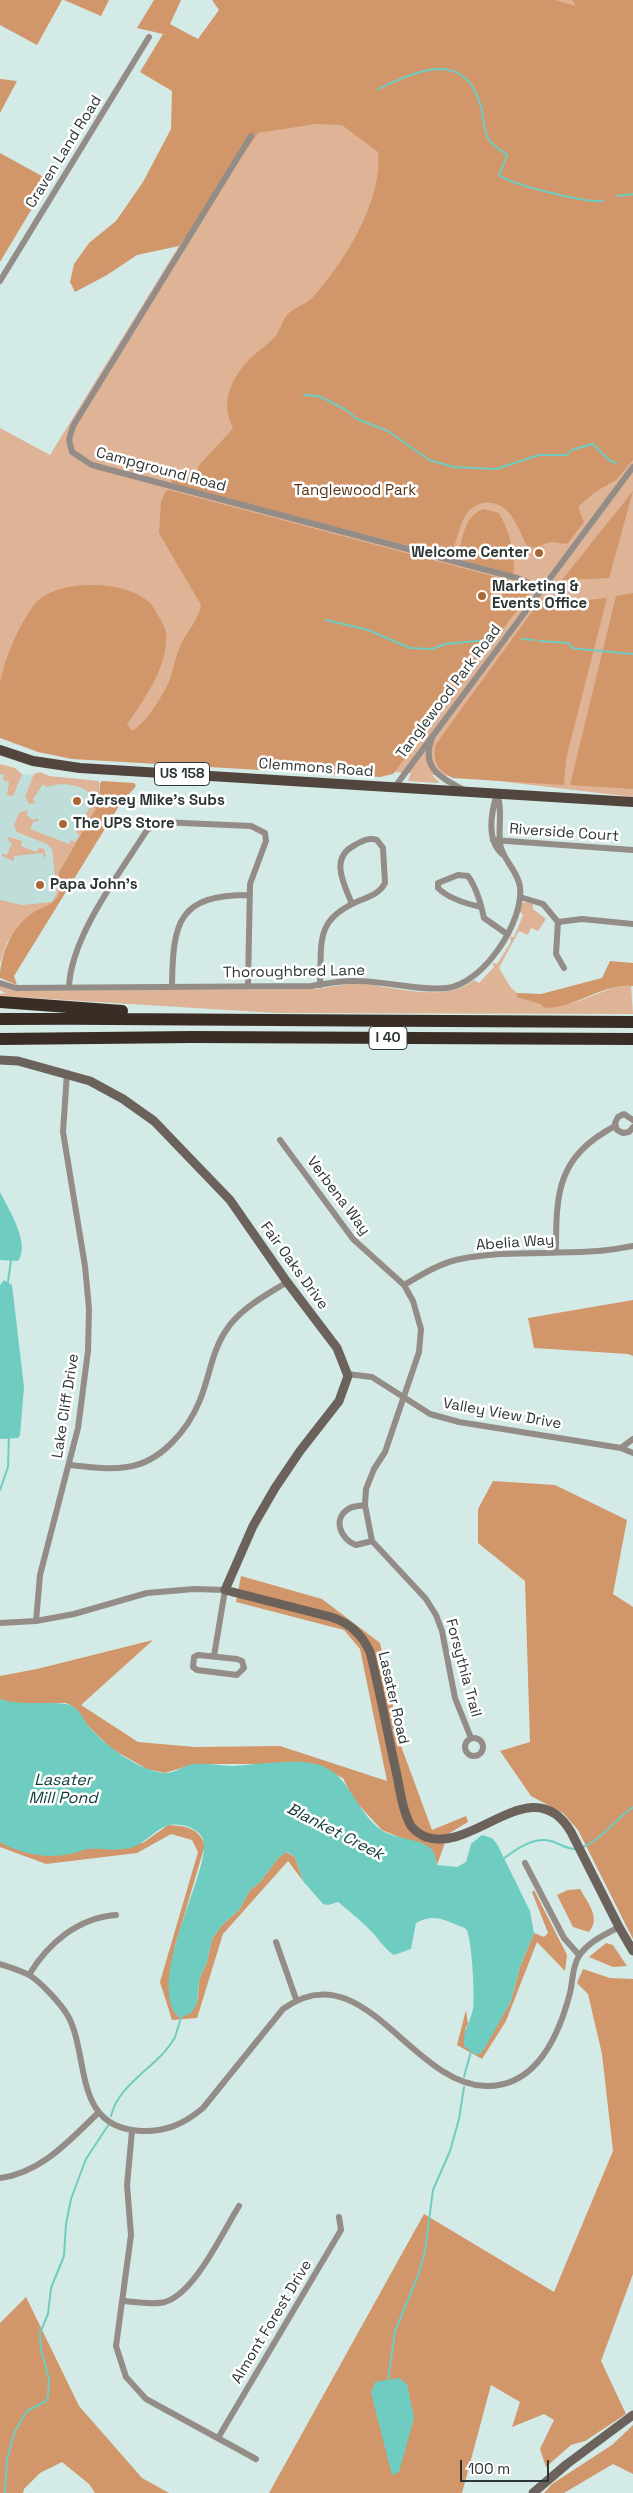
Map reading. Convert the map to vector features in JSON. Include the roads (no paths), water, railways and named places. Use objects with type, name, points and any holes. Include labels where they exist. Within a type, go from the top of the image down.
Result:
[{"type":"highway","points":[[0,1002],[144,1013],[161,1018]]},
{"type":"highway","name":"I 40","points":[[0,1019],[161,1018],[268,1021],[633,1022]]},
{"type":"highway","name":"I 40","points":[[0,1039],[192,1037],[633,1040]]},
{"type":"main road","name":"Clemmons Road","points":[[0,750],[33,761],[62,767],[633,802]]},
{"type":"street","name":"Craven Land Road","points":[[0,281],[149,37]]},
{"type":"street","name":"Campground Road","points":[[250,136],[73,426],[69,440],[72,452],[92,465],[517,578],[542,588]]},
{"type":"street","name":"Tanglewood Park Road","points":[[394,788],[633,467]]},
{"type":"street","points":[[434,732],[429,753],[432,768],[442,779],[468,792]]},
{"type":"street","points":[[496,840],[502,808],[497,794]]},
{"type":"street","points":[[69,987],[73,960],[82,937],[147,830],[155,823],[251,826],[262,830],[266,841],[252,873],[249,895],[248,986]]},
{"type":"street","points":[[320,985],[324,929],[333,914],[376,894],[385,883],[383,848],[377,840],[370,838],[352,846],[341,858],[341,873],[352,904]]},
{"type":"street","name":"Riverside Court","points":[[496,840],[633,850]]},
{"type":"street","name":"Thoroughbred Lane","points":[[0,983],[16,988],[320,985],[355,980],[407,988],[445,988],[456,986],[472,977],[489,961],[508,934],[520,897],[516,874],[502,854],[496,840]]},
{"type":"street","points":[[481,907],[462,902],[443,892],[438,888],[438,883],[458,875],[468,876],[481,907],[486,921],[508,934]]},
{"type":"street","points":[[172,986],[175,934],[189,911],[200,902],[213,897],[249,895]]},
{"type":"street","points":[[520,897],[543,904],[558,922],[556,947],[558,960],[564,968]]},
{"type":"street","points":[[558,922],[582,919],[633,924]]},
{"type":"street","name":"Fair Oaks Drive","points":[[0,1060],[18,1061],[67,1073],[90,1081],[124,1098],[154,1121],[230,1200],[287,1282],[338,1348],[347,1374]]},
{"type":"street","name":"Lake Cliff Drive","points":[[36,1621],[40,1575],[69,1465],[84,1391],[88,1351],[89,1309],[85,1266],[63,1132],[67,1073]]},
{"type":"street","points":[[615,1126],[616,1120],[621,1115],[628,1115],[633,1120]]},
{"type":"street","points":[[615,1126],[622,1133],[629,1132],[633,1128]]},
{"type":"street","points":[[556,1252],[557,1198],[562,1181],[572,1162],[584,1147],[599,1135],[615,1126]]},
{"type":"street","name":"Verbena Way","points":[[280,1140],[353,1239],[404,1285],[413,1301],[421,1329],[419,1352],[403,1396]]},
{"type":"street","name":"Abelia Way","points":[[404,1285],[432,1269],[459,1259],[556,1252],[598,1252],[633,1246]]},
{"type":"street","points":[[69,1465],[128,1467],[145,1462],[164,1450],[190,1420],[200,1400],[221,1339],[228,1327],[241,1313],[287,1282]]},
{"type":"street","points":[[214,1656],[225,1590],[253,1526],[300,1451],[339,1401],[347,1374]]},
{"type":"street","name":"Valley View Drive","points":[[347,1374],[372,1377],[430,1414],[459,1422],[621,1448],[633,1453]]},
{"type":"street","points":[[365,1505],[350,1508],[345,1512],[340,1522],[340,1531],[344,1539],[356,1545],[372,1541],[365,1505],[366,1489],[374,1469],[385,1452],[403,1396]]},
{"type":"street","points":[[621,1448],[633,1439]]},
{"type":"street","name":"Forsythia Trail","points":[[372,1541],[426,1598],[436,1615],[442,1631],[457,1705],[471,1738]]},
{"type":"street","name":"Lasater Road","points":[[0,1622],[36,1621],[74,1614],[147,1594],[194,1589],[225,1590],[342,1621],[362,1638],[371,1658],[402,1798],[411,1826],[418,1833],[432,1839],[448,1838],[522,1809],[548,1810],[558,1816],[573,1836],[618,1928],[633,1951]]},
{"type":"street","points":[[214,1656],[242,1661],[243,1671],[238,1675],[197,1670],[193,1667],[194,1657],[214,1656]]},
{"type":"street","points":[[526,1862],[564,1938],[580,1955]]},
{"type":"street","points":[[29,1975],[50,1947],[69,1931],[94,1919],[116,1915]]},
{"type":"street","points":[[0,1964],[29,1975],[61,2006],[72,2025],[84,2083],[98,2113],[114,2124],[132,2131],[158,2132],[187,2122],[203,2108],[282,2009],[296,1999],[318,1994],[347,1999],[368,2011],[453,2078],[471,2084],[495,2086],[512,2082],[527,2073],[548,2050],[566,2007],[574,1969],[580,1955],[590,1944],[618,1928]]},
{"type":"street","points":[[276,1942],[296,1999]]},
{"type":"street","points":[[0,2178],[14,2175],[39,2164],[63,2146],[98,2113]]},
{"type":"street","points":[[132,2131],[127,2185],[131,2235],[116,2346],[126,2377],[146,2398],[256,2459]]},
{"type":"street","points":[[123,2301],[163,2302],[179,2296],[191,2284],[239,2206]]},
{"type":"street","name":"Almont Forest Drive","points":[[218,2438],[341,2230],[339,2217]]},
{"type":"street","points":[[533,2493],[567,2464],[633,2415]]},
{"type":"water","points":[[0,1192],[13,1216],[20,1236],[22,1245],[18,1261],[0,1260]]},
{"type":"water","points":[[4,1280],[12,1285],[24,1387],[20,1435],[18,1438],[0,1439],[0,1285]]},
{"type":"water","name":"Lasater Mill Pond","points":[[0,1699],[18,1703],[51,1703],[74,1707],[90,1728],[114,1750],[142,1767],[163,1773],[191,1764],[233,1766],[306,1762],[317,1764],[327,1768],[342,1781],[366,1815],[381,1830],[417,1841],[429,1847],[434,1853],[437,1865],[457,1867],[466,1862],[471,1844],[482,1835],[492,1838],[497,1844],[530,1911],[534,1933],[520,1967],[511,2001],[485,2048],[480,2054],[476,2055],[464,2046],[464,2036],[474,2003],[471,1955],[466,1929],[447,1921],[429,1918],[416,1923],[411,1949],[394,1955],[372,1932],[338,1902],[328,1905],[323,1904],[303,1881],[295,1857],[287,1852],[279,1857],[260,1882],[250,1890],[239,1910],[222,1925],[212,1939],[207,1962],[199,1980],[197,2004],[191,2013],[180,2018],[173,2010],[169,1990],[171,1966],[200,1867],[204,1849],[202,1837],[187,1826],[169,1825],[160,1829],[138,1845],[128,1848],[117,1850],[88,1849],[52,1856],[16,1850],[0,1842]]},
{"type":"water","points":[[399,2378],[407,2384],[414,2418],[399,2472],[392,2475],[371,2393],[375,2382]]},
{"type":"waterway","points":[[378,89],[424,71],[438,69],[452,71],[464,77],[474,89],[481,107],[487,136],[493,144],[507,155],[499,175],[518,184],[581,199],[603,201]]},
{"type":"waterway","points":[[617,196],[633,194]]},
{"type":"waterway","points":[[304,395],[318,396],[329,401],[346,410],[357,419],[388,431],[429,460],[454,467],[496,469],[539,455],[567,455],[571,450],[593,444],[609,460],[616,463]]},
{"type":"waterway","points":[[326,620],[368,630],[410,648],[432,649],[445,644],[488,640]]},
{"type":"waterway","points":[[522,639],[534,640]]},
{"type":"waterway","points":[[539,641],[568,643],[573,648],[580,649],[633,654]]},
{"type":"waterway","points":[[8,1282],[11,1260]]},
{"type":"waterway","points":[[0,1490],[8,1467],[9,1436]]},
{"type":"waterway","name":"Blanket Creek","points":[[583,1847],[603,1834],[633,1807]]},
{"type":"waterway","name":"Blanket Creek","points":[[503,1859],[520,1847],[540,1840],[547,1840],[567,1848],[576,1849]]},
{"type":"waterway","points":[[111,2116],[115,2104],[122,2094],[168,2048],[175,2037],[181,2018]]},
{"type":"waterway","points":[[464,2077],[471,2051]]},
{"type":"waterway","points":[[388,2381],[395,2331],[419,2273],[425,2251],[433,2190],[450,2151],[459,2119],[464,2087]]},
{"type":"waterway","points":[[5,2493],[7,2459],[15,2431],[27,2411],[46,2401],[48,2397],[49,2379],[41,2349],[40,2333],[48,2314],[51,2288],[64,2256],[66,2224],[71,2199],[86,2159],[109,2124]]},
{"type":"place","name":"Welcome Center","points":[[539,553]]},
{"type":"place","name":"Marketing & Events Office","points":[[482,596]]},
{"type":"place","name":"Jersey Mike's Subs","points":[[77,801]]},
{"type":"place","name":"The UPS Store","points":[[63,824]]},
{"type":"place","name":"Papa John's","points":[[40,885]]},
{"type":"park label","name":"Tanglewood Park","points":[[355,491]]}]
